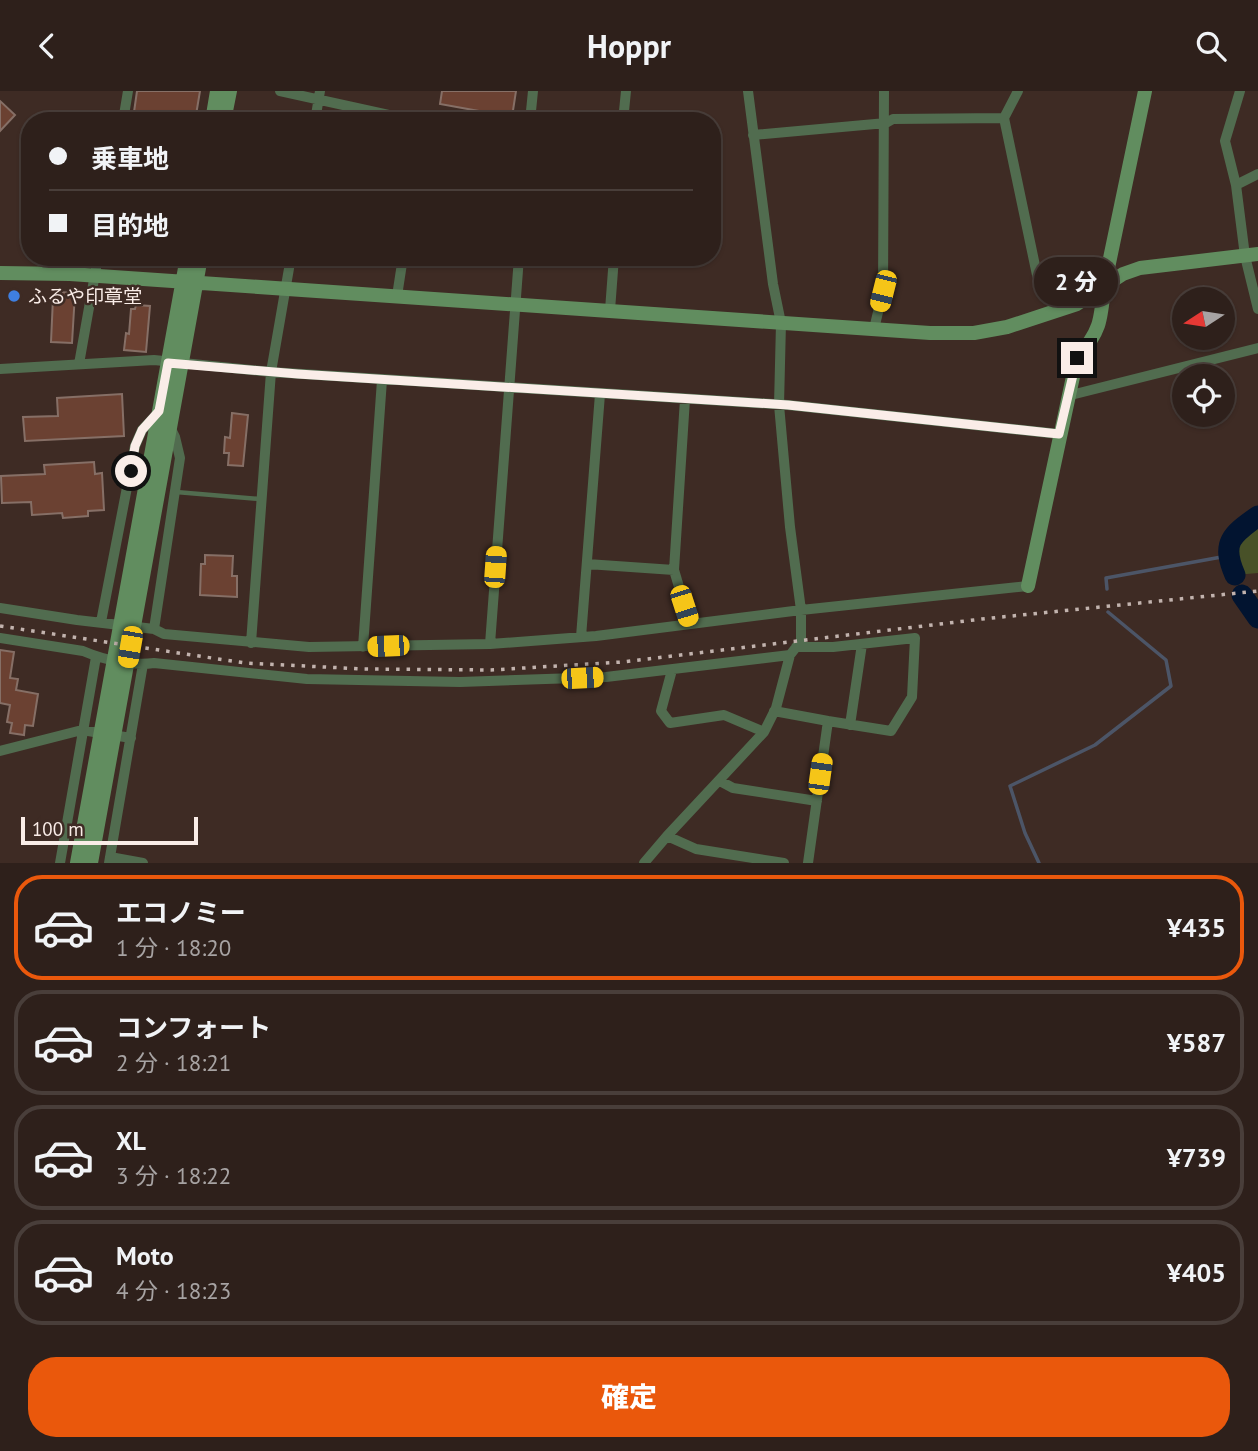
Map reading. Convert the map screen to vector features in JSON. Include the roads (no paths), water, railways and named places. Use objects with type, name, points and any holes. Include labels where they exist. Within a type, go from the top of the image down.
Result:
[{"type":"street","points":[[124,112],[128,91]]},
{"type":"street","points":[[214,112],[217,91]]},
{"type":"street","points":[[226,112],[230,91]]},
{"type":"street","points":[[280,91],[320,95],[383,112]]},
{"type":"street","points":[[531,112],[533,91]]},
{"type":"street","points":[[625,112],[626,91]]},
{"type":"street","points":[[644,863],[764,732],[775,711],[793,651],[801,641],[801,610],[779,405],[781,323],[772,284],[747,91]]},
{"type":"street","points":[[874,329],[883,291],[886,123],[884,91]]},
{"type":"street","points":[[1018,91],[1004,118],[1037,275],[1057,312]]},
{"type":"street","points":[[0,608],[150,628],[164,634],[251,643],[363,647],[490,644],[581,637],[1028,586],[1077,358],[1094,339],[1102,317],[1104,287],[1145,91]]},
{"type":"street","points":[[1240,91],[1226,141],[1252,255],[1258,309]]},
{"type":"street","points":[[753,135],[886,123],[893,119],[1004,118]]},
{"type":"street","points":[[1236,184],[1258,174]]},
{"type":"street","points":[[0,273],[95,275],[781,323],[974,333],[1007,327],[1057,312],[1077,304],[1123,274],[1140,268],[1252,255]]},
{"type":"street","points":[[79,364],[96,266]]},
{"type":"street","points":[[90,863],[170,427],[175,363],[189,281],[188,266]]},
{"type":"street","points":[[189,281],[196,266]]},
{"type":"street","points":[[251,643],[271,372],[289,266]]},
{"type":"street","points":[[397,296],[402,266]]},
{"type":"street","points":[[490,644],[518,266]]},
{"type":"street","points":[[610,310],[613,266]]},
{"type":"street","points":[[1067,396],[1258,348]]},
{"type":"street","points":[[0,369],[154,360],[382,380],[779,405],[1059,434]]},
{"type":"street","points":[[77,863],[159,411],[175,363]]},
{"type":"street","points":[[363,647],[382,380]]},
{"type":"street","points":[[581,637],[600,394]]},
{"type":"street","points":[[685,399],[674,570],[690,624]]},
{"type":"street","points":[[104,622],[135,446],[142,430],[159,411]]},
{"type":"street","points":[[150,628],[180,458],[170,427]]},
{"type":"street","points":[[587,564],[674,570]]},
{"type":"street","points":[[0,638],[83,651],[98,657],[141,664],[154,663],[307,679],[391,682],[535,680],[672,670],[793,651],[915,638],[912,697],[891,731],[775,711]]},
{"type":"street","points":[[850,725],[862,644]]},
{"type":"street","points":[[60,863],[98,657]]},
{"type":"street","points":[[141,664],[110,860],[143,863]]},
{"type":"street","points":[[672,670],[661,711],[670,723],[724,715],[764,732]]},
{"type":"street","points":[[808,863],[828,721]]},
{"type":"street","points":[[0,751],[85,731],[129,737]]},
{"type":"street","points":[[720,781],[733,788],[817,801]]},
{"type":"street","points":[[667,836],[696,849],[784,863]]},
{"type":"lane","points":[[176,492],[261,499]]},
{"type":"waterway","points":[[1235,575],[1229,555],[1231,541],[1258,516]]},
{"type":"waterway","points":[[1107,589],[1106,578],[1227,556]]},
{"type":"waterway","points":[[1242,595],[1258,618]]},
{"type":"waterway","points":[[1039,863],[1025,833],[1010,786],[1095,745],[1171,686],[1166,660],[1108,612]]},
{"type":"railway","points":[[0,626],[245,663],[364,669],[491,670],[622,662],[982,619],[1258,591]]},
{"type":"place","name":"ふるや印章堂","points":[[14,296]]}]
